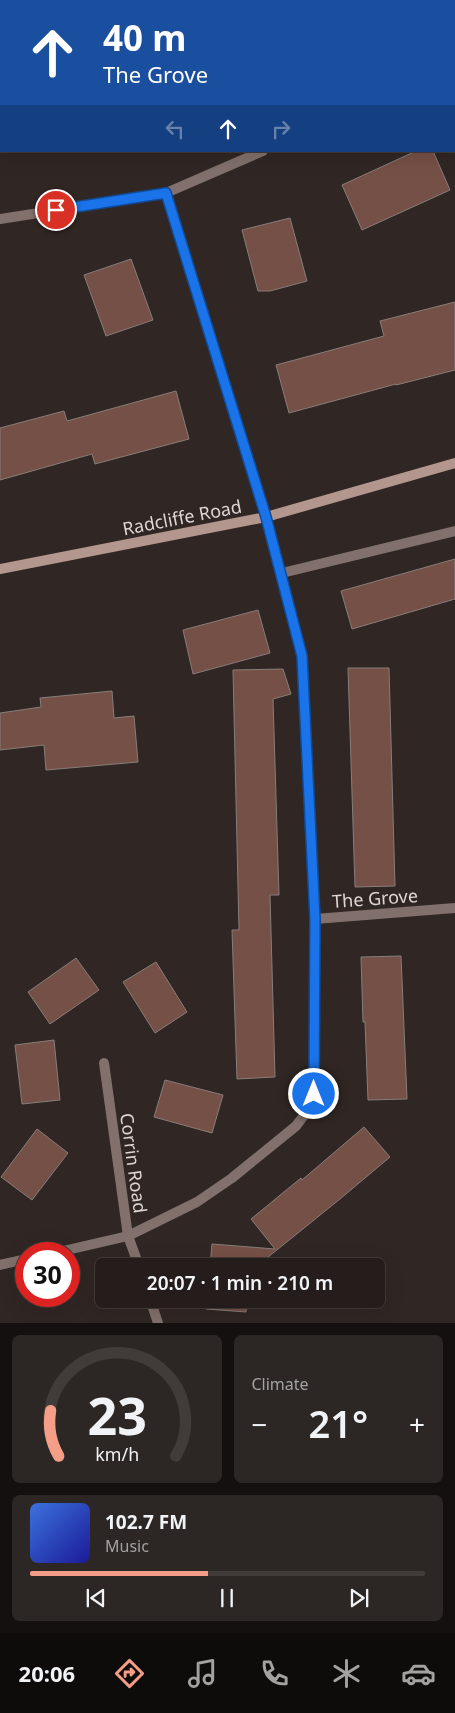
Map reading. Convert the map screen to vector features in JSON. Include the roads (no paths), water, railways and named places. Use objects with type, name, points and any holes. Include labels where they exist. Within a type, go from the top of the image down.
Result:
[{"type":"main road","name":"Radcliffe Road","points":[[0,569],[266,517],[455,463]]},
{"type":"street","points":[[0,219],[166,193],[261,152]]},
{"type":"street","name":"The Grove","points":[[166,193],[266,517],[302,656],[315,919],[455,908]]},
{"type":"street","points":[[282,573],[455,531]]},
{"type":"street","points":[[80,1247],[128,1236],[197,1202],[232,1178],[296,1126],[308,1110],[314,1094],[315,919]]},
{"type":"street","name":"Corrin Road","points":[[104,1063],[128,1236],[136,1258]]},
{"type":"street","points":[[0,1265],[15,1262]]},
{"type":"street","points":[[153,1308],[158,1323]]}]
